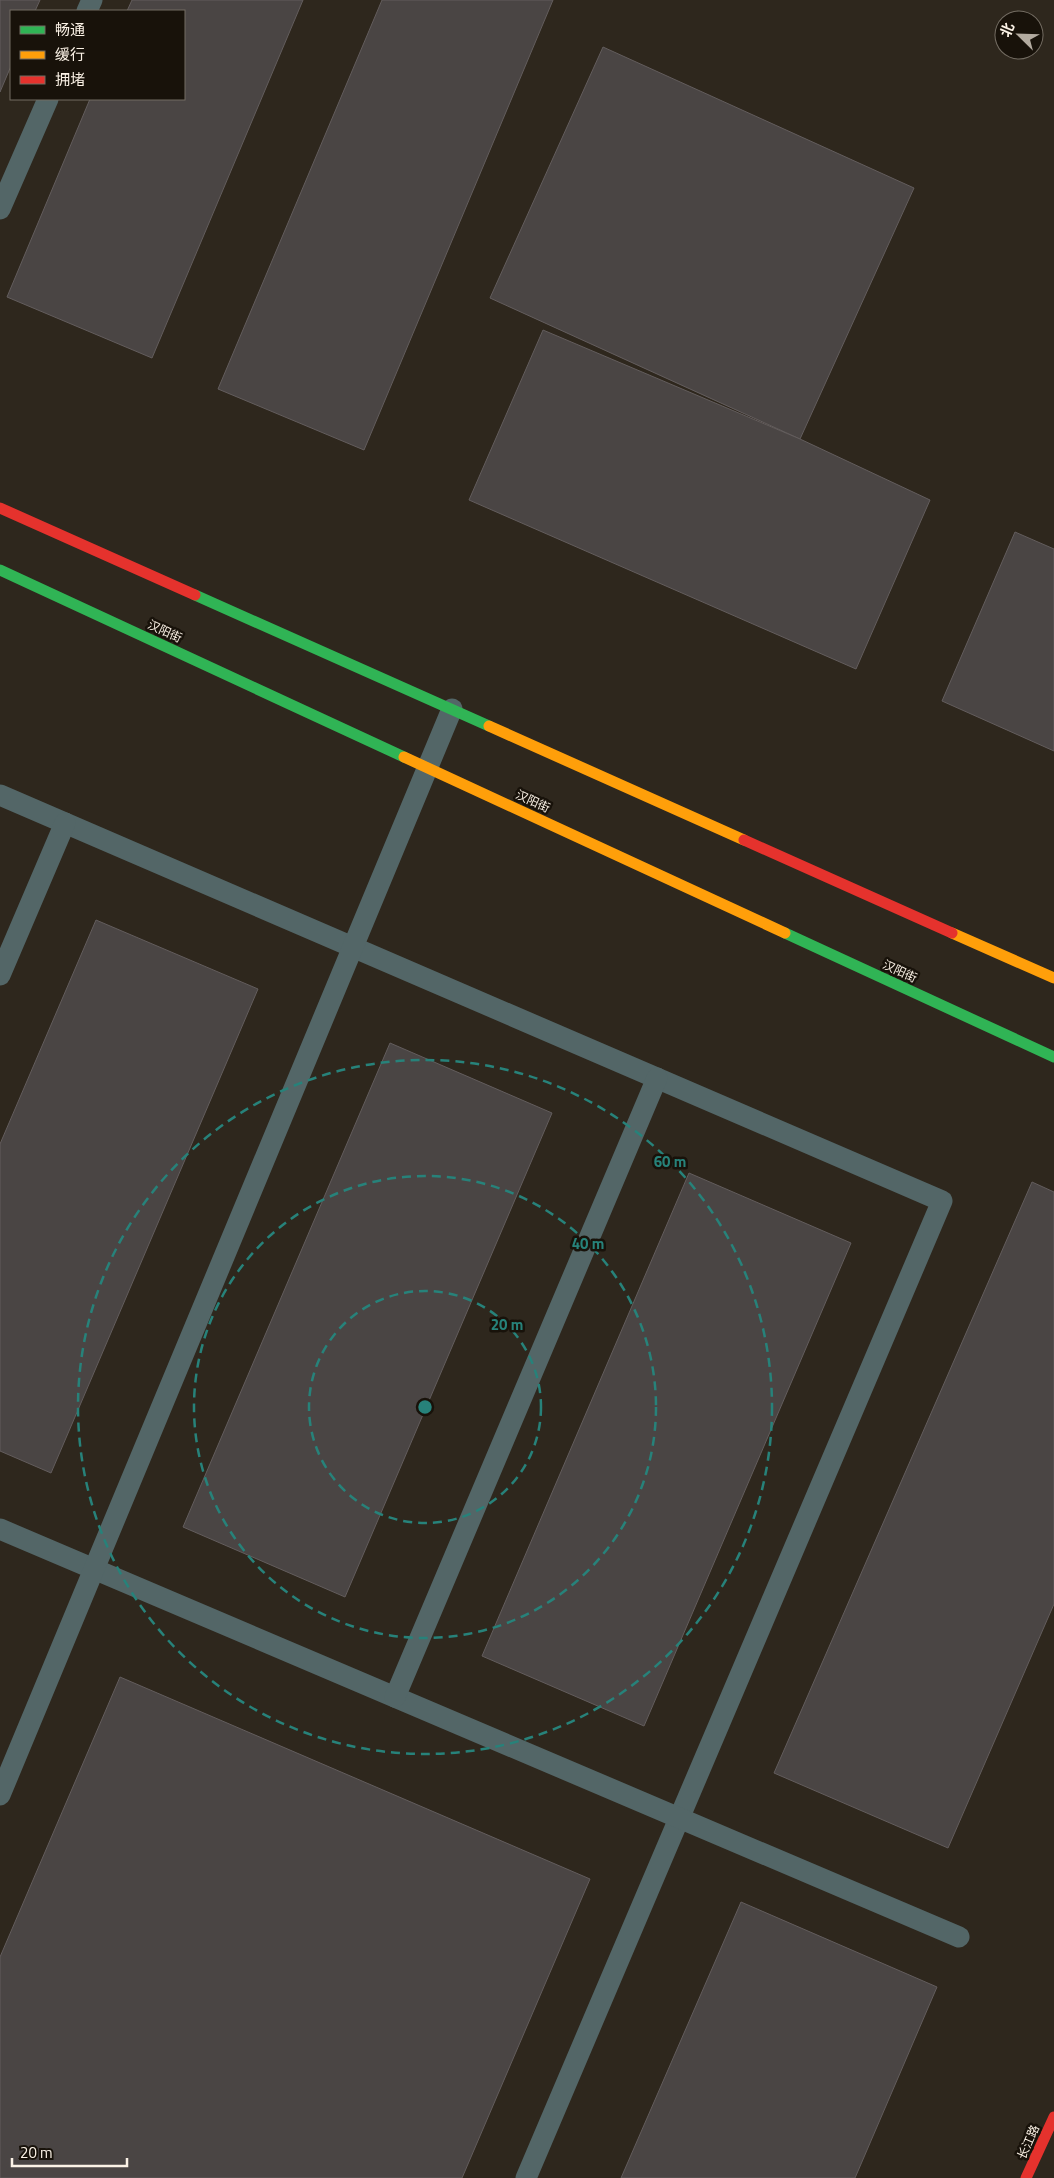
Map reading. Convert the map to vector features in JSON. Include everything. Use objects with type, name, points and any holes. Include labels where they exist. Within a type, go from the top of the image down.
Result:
[{"type":"main road","points":[[0,508],[1054,978]]},
{"type":"main road","name":"汉阳街","points":[[0,570],[1054,1057]]},
{"type":"main road","name":"长江路","points":[[1026,2178],[1054,2117]]},
{"type":"lane","points":[[0,209],[48,100]]},
{"type":"lane","points":[[0,1796],[452,709]]},
{"type":"lane","points":[[0,795],[942,1201],[526,2178]]},
{"type":"lane","points":[[0,975],[64,823]]},
{"type":"lane","points":[[394,1697],[657,1078]]},
{"type":"lane","points":[[0,1529],[959,1937]]},
{"type":"building","points":[[0,0],[40,0],[35,10],[10,10],[10,68],[0,92]]},
{"type":"building","points":[[132,0],[303,0],[152,358],[7,297],[90,100],[185,100],[185,10],[127,10]]},
{"type":"building","points":[[382,0],[553,0],[364,450],[218,389]]},
{"type":"building","points":[[603,47],[914,188],[800,439],[490,298]]},
{"type":"building","points":[[543,330],[800,439],[930,500],[856,669],[469,500]]},
{"type":"building","points":[[1015,532],[1054,549],[1054,751],[942,701]]},
{"type":"building","points":[[96,920],[258,989],[51,1473],[0,1451],[0,1144]]},
{"type":"building","points":[[390,1043],[552,1113],[345,1597],[183,1527]]},
{"type":"building","points":[[689,1173],[851,1243],[644,1726],[482,1656]]},
{"type":"building","points":[[1032,1182],[1054,1192],[1054,1604],[948,1848],[774,1773]]},
{"type":"building","points":[[120,1677],[590,1879],[462,2178],[0,2178],[0,1957]]},
{"type":"building","points":[[741,1902],[937,1987],[855,2178],[621,2178]]},
{"type":"traffic: fast","points":[[0,570],[404,757]]},
{"type":"traffic: fast","points":[[195,595],[489,726]]},
{"type":"traffic: fast","points":[[785,933],[1054,1057]]},
{"type":"traffic: slow","points":[[489,726],[744,840]]},
{"type":"traffic: slow","points":[[404,757],[785,933]]},
{"type":"traffic: slow","points":[[952,933],[1054,978]]},
{"type":"traffic: jam","points":[[0,508],[195,595]]},
{"type":"traffic: jam","points":[[744,840],[952,933]]},
{"type":"traffic: jam","points":[[1026,2178],[1054,2117]]}]
